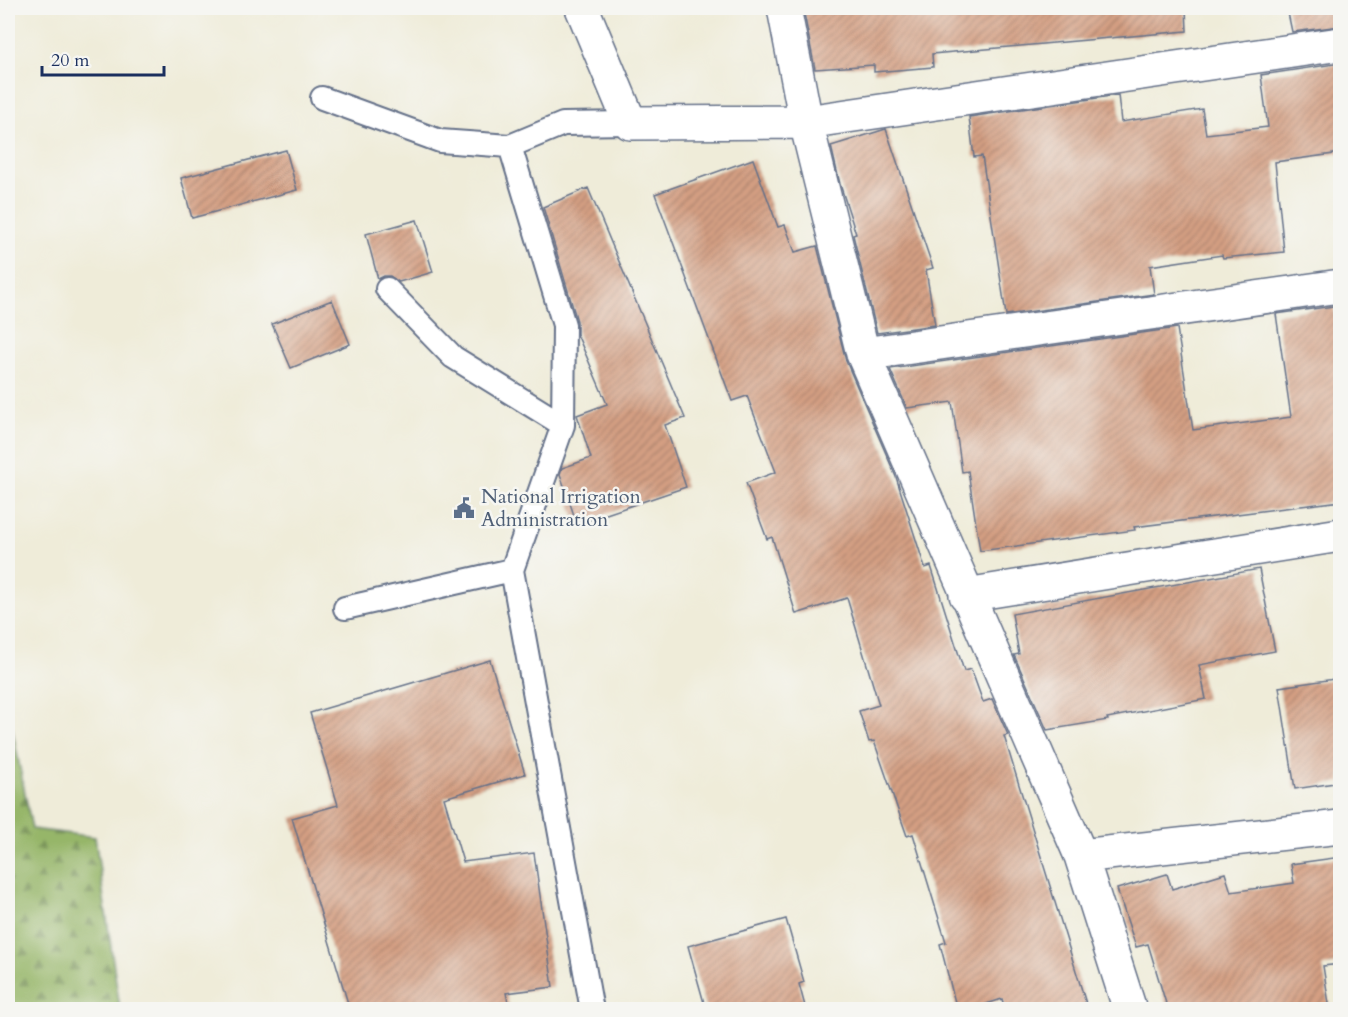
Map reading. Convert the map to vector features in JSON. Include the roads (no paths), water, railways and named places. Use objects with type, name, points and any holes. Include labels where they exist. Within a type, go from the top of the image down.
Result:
[{"type":"street","points":[[582,8],[630,123],[806,122],[1341,44]]},
{"type":"street","points":[[784,8],[806,122],[862,354],[1081,856],[1130,1010]]},
{"type":"street","points":[[862,354],[1341,286]]},
{"type":"street","points":[[966,595],[1341,535]]},
{"type":"street","points":[[1081,856],[1341,827]]},
{"type":"lane","points":[[322,98],[440,141],[510,146],[563,124],[630,123]]},
{"type":"lane","points":[[510,146],[564,325],[563,425],[512,570],[592,1010]]},
{"type":"lane","points":[[387,289],[453,357],[563,425]]},
{"type":"lane","points":[[345,608],[512,570]]},
{"type":"place","name":"National Irrigation Administration","points":[[464,508]]}]
